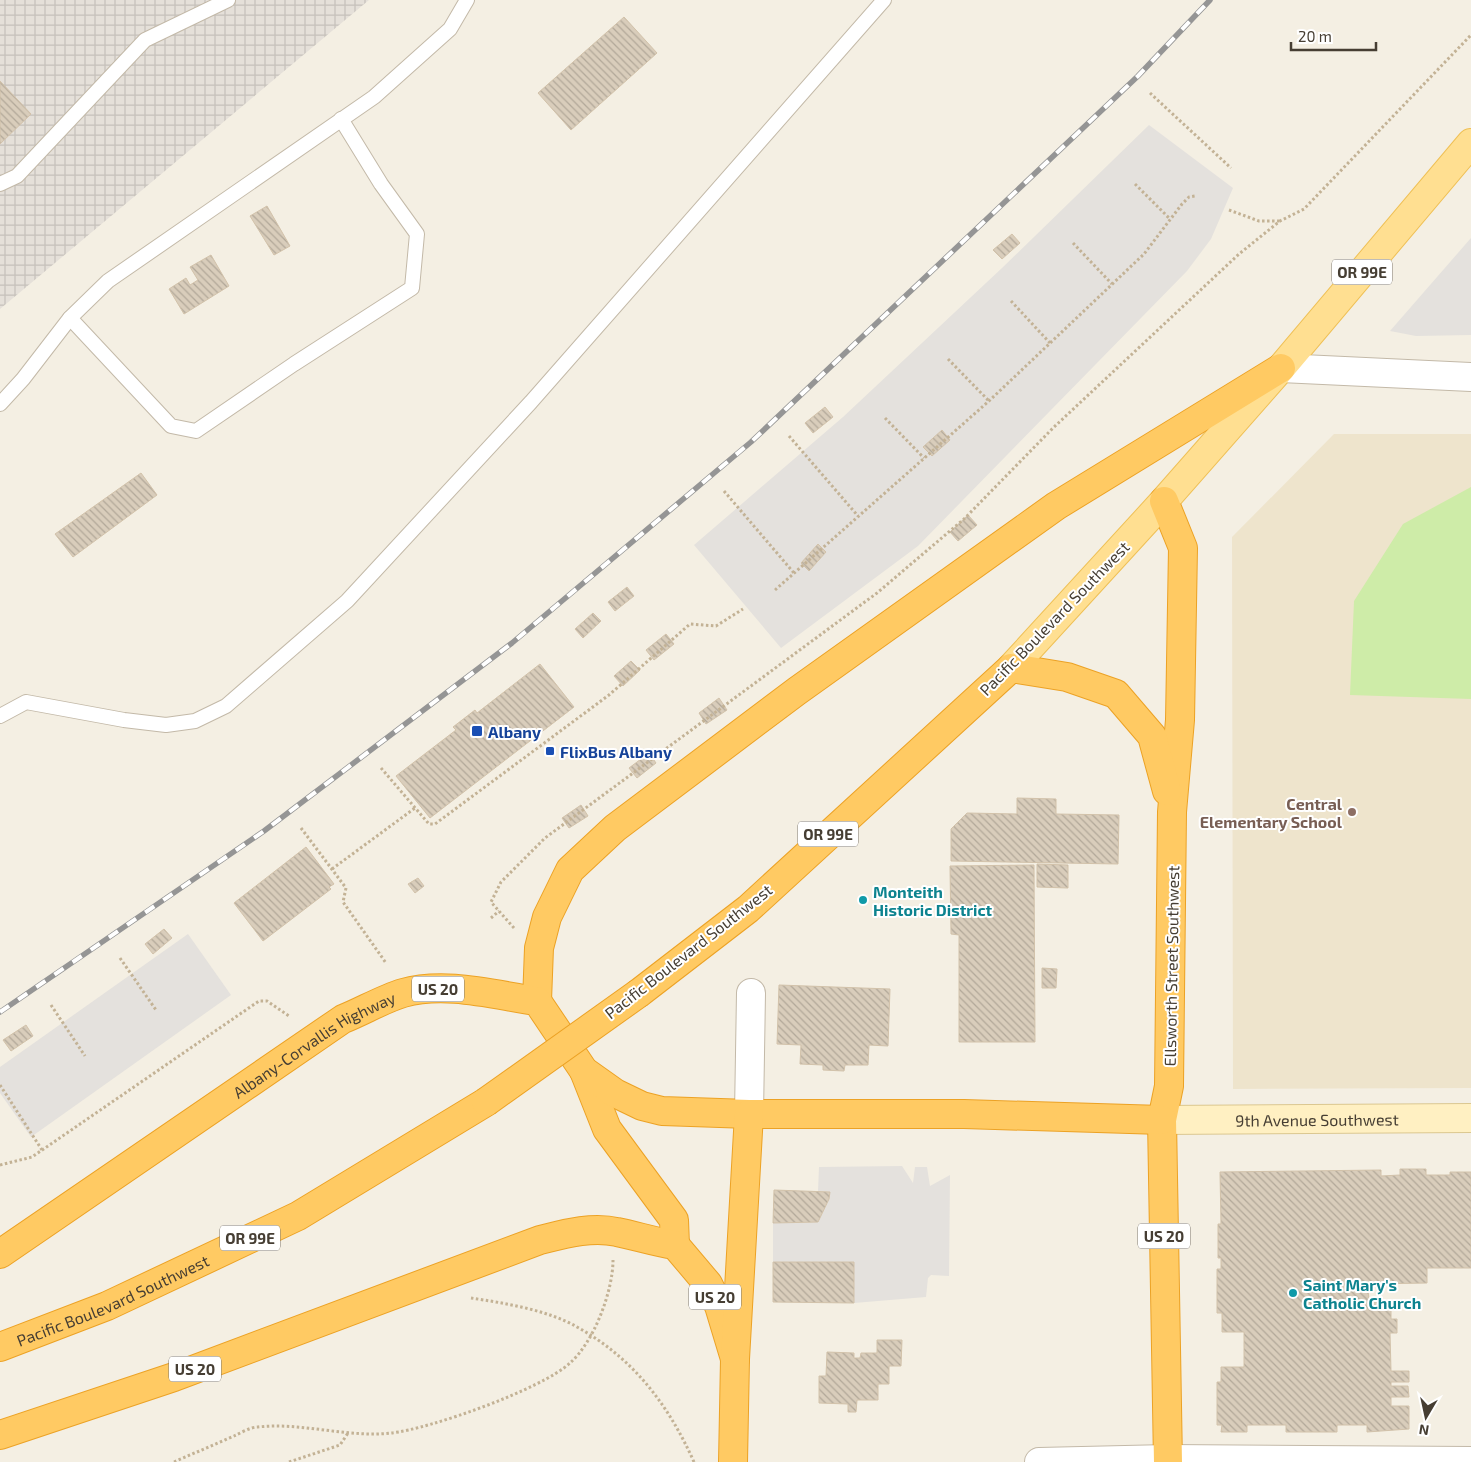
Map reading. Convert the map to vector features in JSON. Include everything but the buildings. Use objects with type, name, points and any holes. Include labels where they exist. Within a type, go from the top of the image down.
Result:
[{"type":"highway","points":[[675,1245],[674,1220],[607,1129],[584,1071],[537,1001],[540,948],[547,917],[570,870],[615,828],[797,691],[1056,506],[1281,368]]},
{"type":"highway","points":[[1164,501],[1183,548],[1180,720],[1172,812]]},
{"type":"highway","points":[[1011,668],[1067,677],[1116,694],[1152,736],[1172,812]]},
{"type":"highway","name":"Pacific Boulevard Southwest","points":[[0,1347],[107,1306],[298,1216],[486,1102],[639,993],[748,909],[1011,668]]},
{"type":"highway","name":"Ellsworth Street Southwest","points":[[1162,1120],[1169,1086],[1172,812]]},
{"type":"highway","name":"Albany-Corvallis Highway","points":[[0,1254],[344,1019],[403,993],[447,988],[537,1001]]},
{"type":"highway","points":[[584,1071],[615,1093],[642,1106],[662,1111],[749,1114],[964,1114],[1162,1120]]},
{"type":"highway","points":[[735,1358],[749,1114]]},
{"type":"highway","name":"US 20","points":[[1162,1120],[1168,1461]]},
{"type":"highway","name":"US 20","points":[[0,1435],[174,1377],[540,1240],[564,1234],[608,1231],[675,1245],[708,1284],[720,1306],[735,1358],[733,1462]]},
{"type":"main road","name":"Pacific Boulevard Southwest","points":[[1011,668],[1164,501],[1281,368],[1471,143]]},
{"type":"street","points":[[1281,368],[1471,377]]},
{"type":"street","points":[[749,1114],[751,993]]},
{"type":"street","name":"9th Avenue Southwest","points":[[1162,1120],[1471,1118]]},
{"type":"street","points":[[1038,1462],[1471,1461]]},
{"type":"lane","points":[[0,184],[17,176],[145,40],[228,0]]},
{"type":"lane","points":[[0,404],[23,379],[70,318],[108,281],[374,97],[450,29],[467,0]]},
{"type":"lane","points":[[0,716],[26,702],[124,720],[166,725],[195,721],[226,706],[347,601],[538,394],[884,0]]},
{"type":"lane","points":[[70,318],[171,426],[196,431],[294,364],[412,288],[418,234],[381,184],[341,120]]},
{"type":"path","points":[[518,932],[491,902],[501,882],[545,838],[877,593],[964,519],[1053,428],[1239,254],[1280,221],[1304,209],[1471,35]]},
{"type":"path","points":[[1150,93],[1231,168]]},
{"type":"path","points":[[1136,184],[1170,219]]},
{"type":"path","points":[[775,590],[989,401],[1144,254],[1189,197],[1195,196]]},
{"type":"path","points":[[1229,210],[1258,220],[1280,221]]},
{"type":"path","points":[[1073,242],[1112,284]]},
{"type":"path","points":[[1010,301],[1050,343]]},
{"type":"path","points":[[948,359],[989,401]]},
{"type":"path","points":[[885,418],[924,458]]},
{"type":"path","points":[[788,436],[858,516]]},
{"type":"path","points":[[724,491],[794,573]]},
{"type":"path","points":[[381,768],[429,824],[435,824],[609,695],[690,624],[716,626],[743,609]]},
{"type":"path","points":[[332,869],[415,808]]},
{"type":"path","points":[[301,828],[346,888],[343,902],[386,963]]},
{"type":"path","points":[[491,918],[499,911]]},
{"type":"path","points":[[120,958],[156,1010]]},
{"type":"path","points":[[0,1165],[32,1157],[259,1001],[267,1001],[289,1016]]},
{"type":"path","points":[[51,1005],[85,1056]]},
{"type":"path","points":[[0,1084],[42,1150]]},
{"type":"path","points":[[174,1462],[256,1426],[286,1426],[348,1433],[391,1433],[453,1417],[536,1385],[570,1363],[590,1336],[602,1312],[613,1274],[613,1255]]},
{"type":"path","points":[[471,1298],[509,1304],[557,1318],[577,1326],[619,1354],[661,1400],[680,1431],[694,1462]]},
{"type":"path","points":[[289,1462],[340,1445],[348,1433]]},
{"type":"shaded area","points":[[0,0],[369,0],[0,309]]},
{"type":"shaded area","points":[[1149,125],[1233,188],[1211,239],[1187,271],[918,546],[781,648],[694,545],[843,417],[1002,268]]},
{"type":"shaded area","points":[[1471,238],[1471,335],[1416,336],[1390,331]]},
{"type":"shaded area","name":"Central Elementary School","points":[[1334,434],[1471,434],[1471,1088],[1233,1089],[1232,537]]},
{"type":"shaded area","points":[[188,934],[231,995],[31,1137],[0,1093],[0,1067]]},
{"type":"shaded area","points":[[902,1166],[913,1183],[915,1167],[927,1167],[930,1186],[950,1175],[949,1276],[931,1275],[928,1278],[926,1297],[854,1303],[854,1262],[773,1262],[773,1223],[818,1222],[827,1204],[830,1192],[818,1191],[819,1167]]},
{"type":"green space","points":[[1471,487],[1471,699],[1350,695],[1354,601],[1403,524]]},
{"type":"railway","points":[[0,1012],[264,831],[512,643],[751,442],[1138,76],[1210,0]]},
{"type":"place","name":"Albany","points":[[477,731]]},
{"type":"place","name":"FlixBus Albany","points":[[550,751]]},
{"type":"place","name":"Central Elementary School","points":[[1352,812]]},
{"type":"place","name":"Monteith Historic District","points":[[863,900]]},
{"type":"place","name":"Saint Mary's Catholic Church","points":[[1293,1293]]}]
